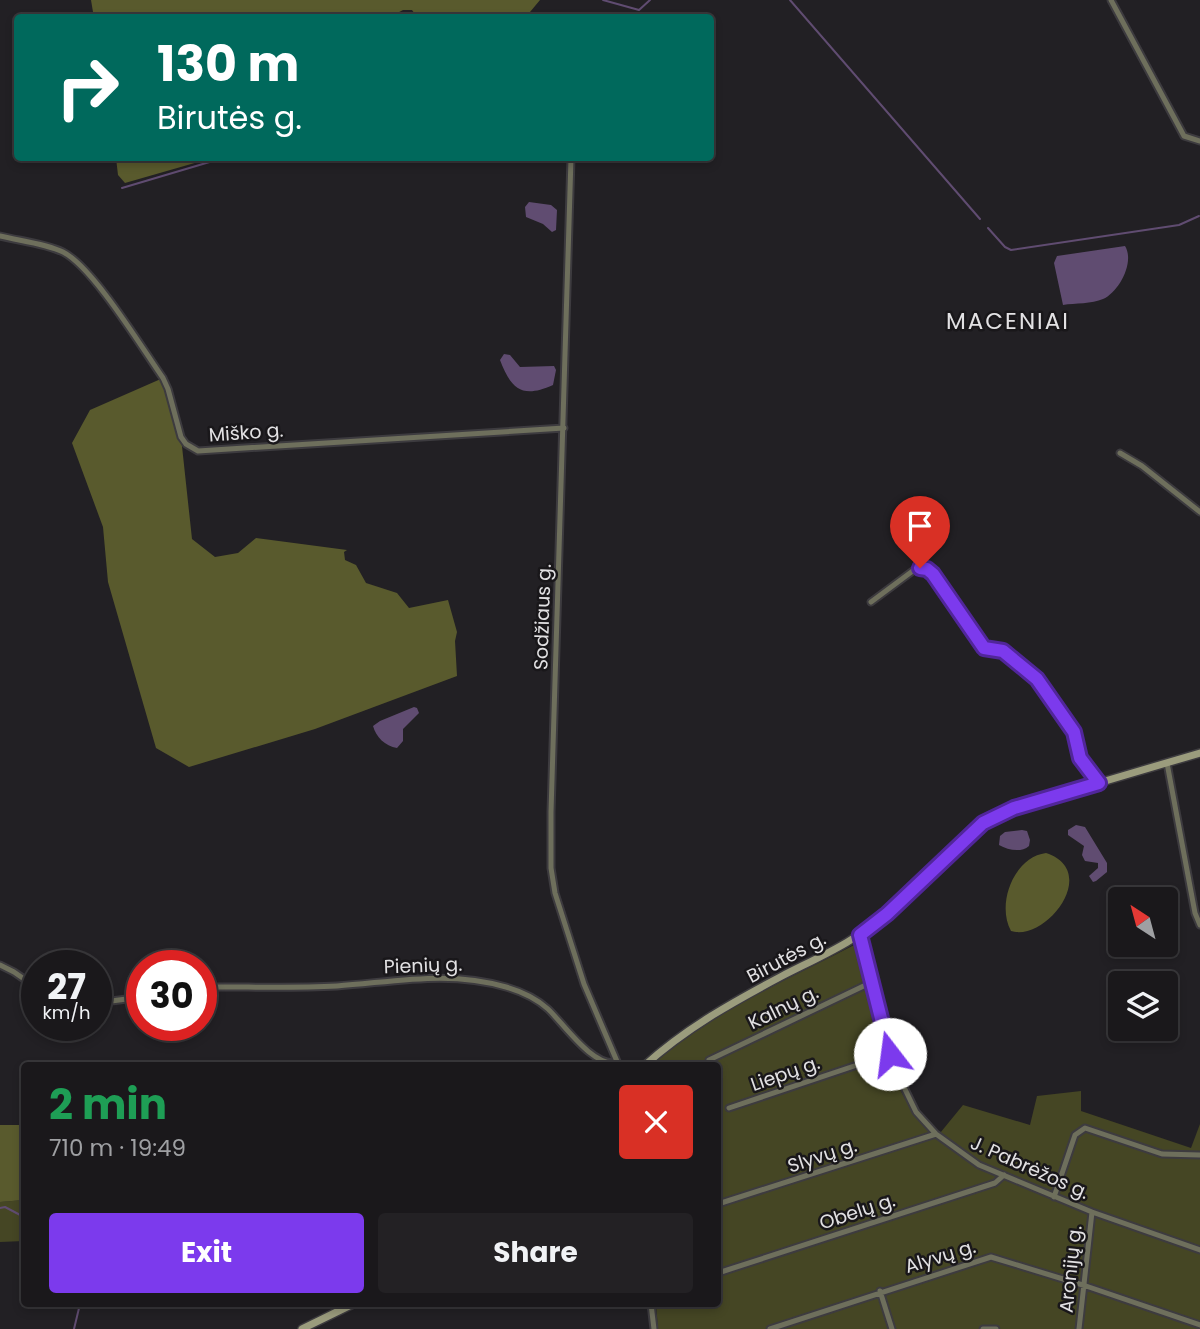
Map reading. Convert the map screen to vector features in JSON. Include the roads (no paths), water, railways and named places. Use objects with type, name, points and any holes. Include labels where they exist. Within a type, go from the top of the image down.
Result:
[{"type":"main road","name":"Birutės g.","points":[[649,1062],[708,1016],[860,935],[887,914],[983,823],[1014,808],[1200,753]]},
{"type":"main road","points":[[302,1329],[346,1307]]},
{"type":"street","points":[[1111,0],[1184,136],[1200,141]]},
{"type":"street","name":"Sodžiaus g.","points":[[571,161],[551,868],[555,893],[572,952],[617,1062]]},
{"type":"street","name":"Miško g.","points":[[0,236],[60,250],[77,262],[104,294],[163,378],[181,437],[186,444],[198,451],[564,428]]},
{"type":"street","points":[[1120,453],[1142,466],[1200,512]]},
{"type":"street","points":[[872,602],[914,570],[927,569],[984,648],[1003,651],[1037,679],[1074,732],[1080,758],[1099,783]]},
{"type":"street","points":[[1167,763],[1200,925]]},
{"type":"street","name":"J. Pabrėžos g.","points":[[860,935],[890,1054],[908,1099],[936,1134],[967,1158],[1054,1197],[1200,1250]]},
{"type":"street","points":[[0,965],[21,977]]},
{"type":"street","name":"Pienių g.","points":[[217,987],[336,986],[428,977],[466,978],[525,994],[547,1008],[595,1056],[606,1062]]},
{"type":"street","name":"Kalnų g.","points":[[709,1060],[872,982]]},
{"type":"street","name":"Liepų g.","points":[[729,1108],[890,1054]]},
{"type":"street","points":[[1054,1197],[1074,1135],[1085,1128],[1162,1154],[1200,1155]]},
{"type":"street","name":"Slyvų g.","points":[[721,1203],[936,1134]]},
{"type":"street","name":"Obelų g.","points":[[721,1272],[995,1183],[1004,1175]]},
{"type":"street","name":"Aronijų g.","points":[[1079,1329],[1086,1286],[1092,1212]]},
{"type":"street","name":"Alyvų g.","points":[[770,1329],[880,1291],[992,1257],[1200,1325]]},
{"type":"street","points":[[880,1291],[892,1329]]},
{"type":"street","points":[[651,1307],[654,1329]]},
{"type":"street","points":[[983,1329],[996,1329]]},
{"type":"waterway","points":[[603,0],[639,10],[650,0]]},
{"type":"waterway","points":[[790,0],[980,219]]},
{"type":"waterway","points":[[122,188],[213,161]]},
{"type":"waterway","points":[[988,228],[1011,250],[1179,225],[1199,216]]},
{"type":"waterway","points":[[0,1208],[5,1207],[21,1215]]},
{"type":"waterway","points":[[74,1329],[79,1307]]},
{"type":"district","name":"MACENIAI","points":[[1008,321]]}]
